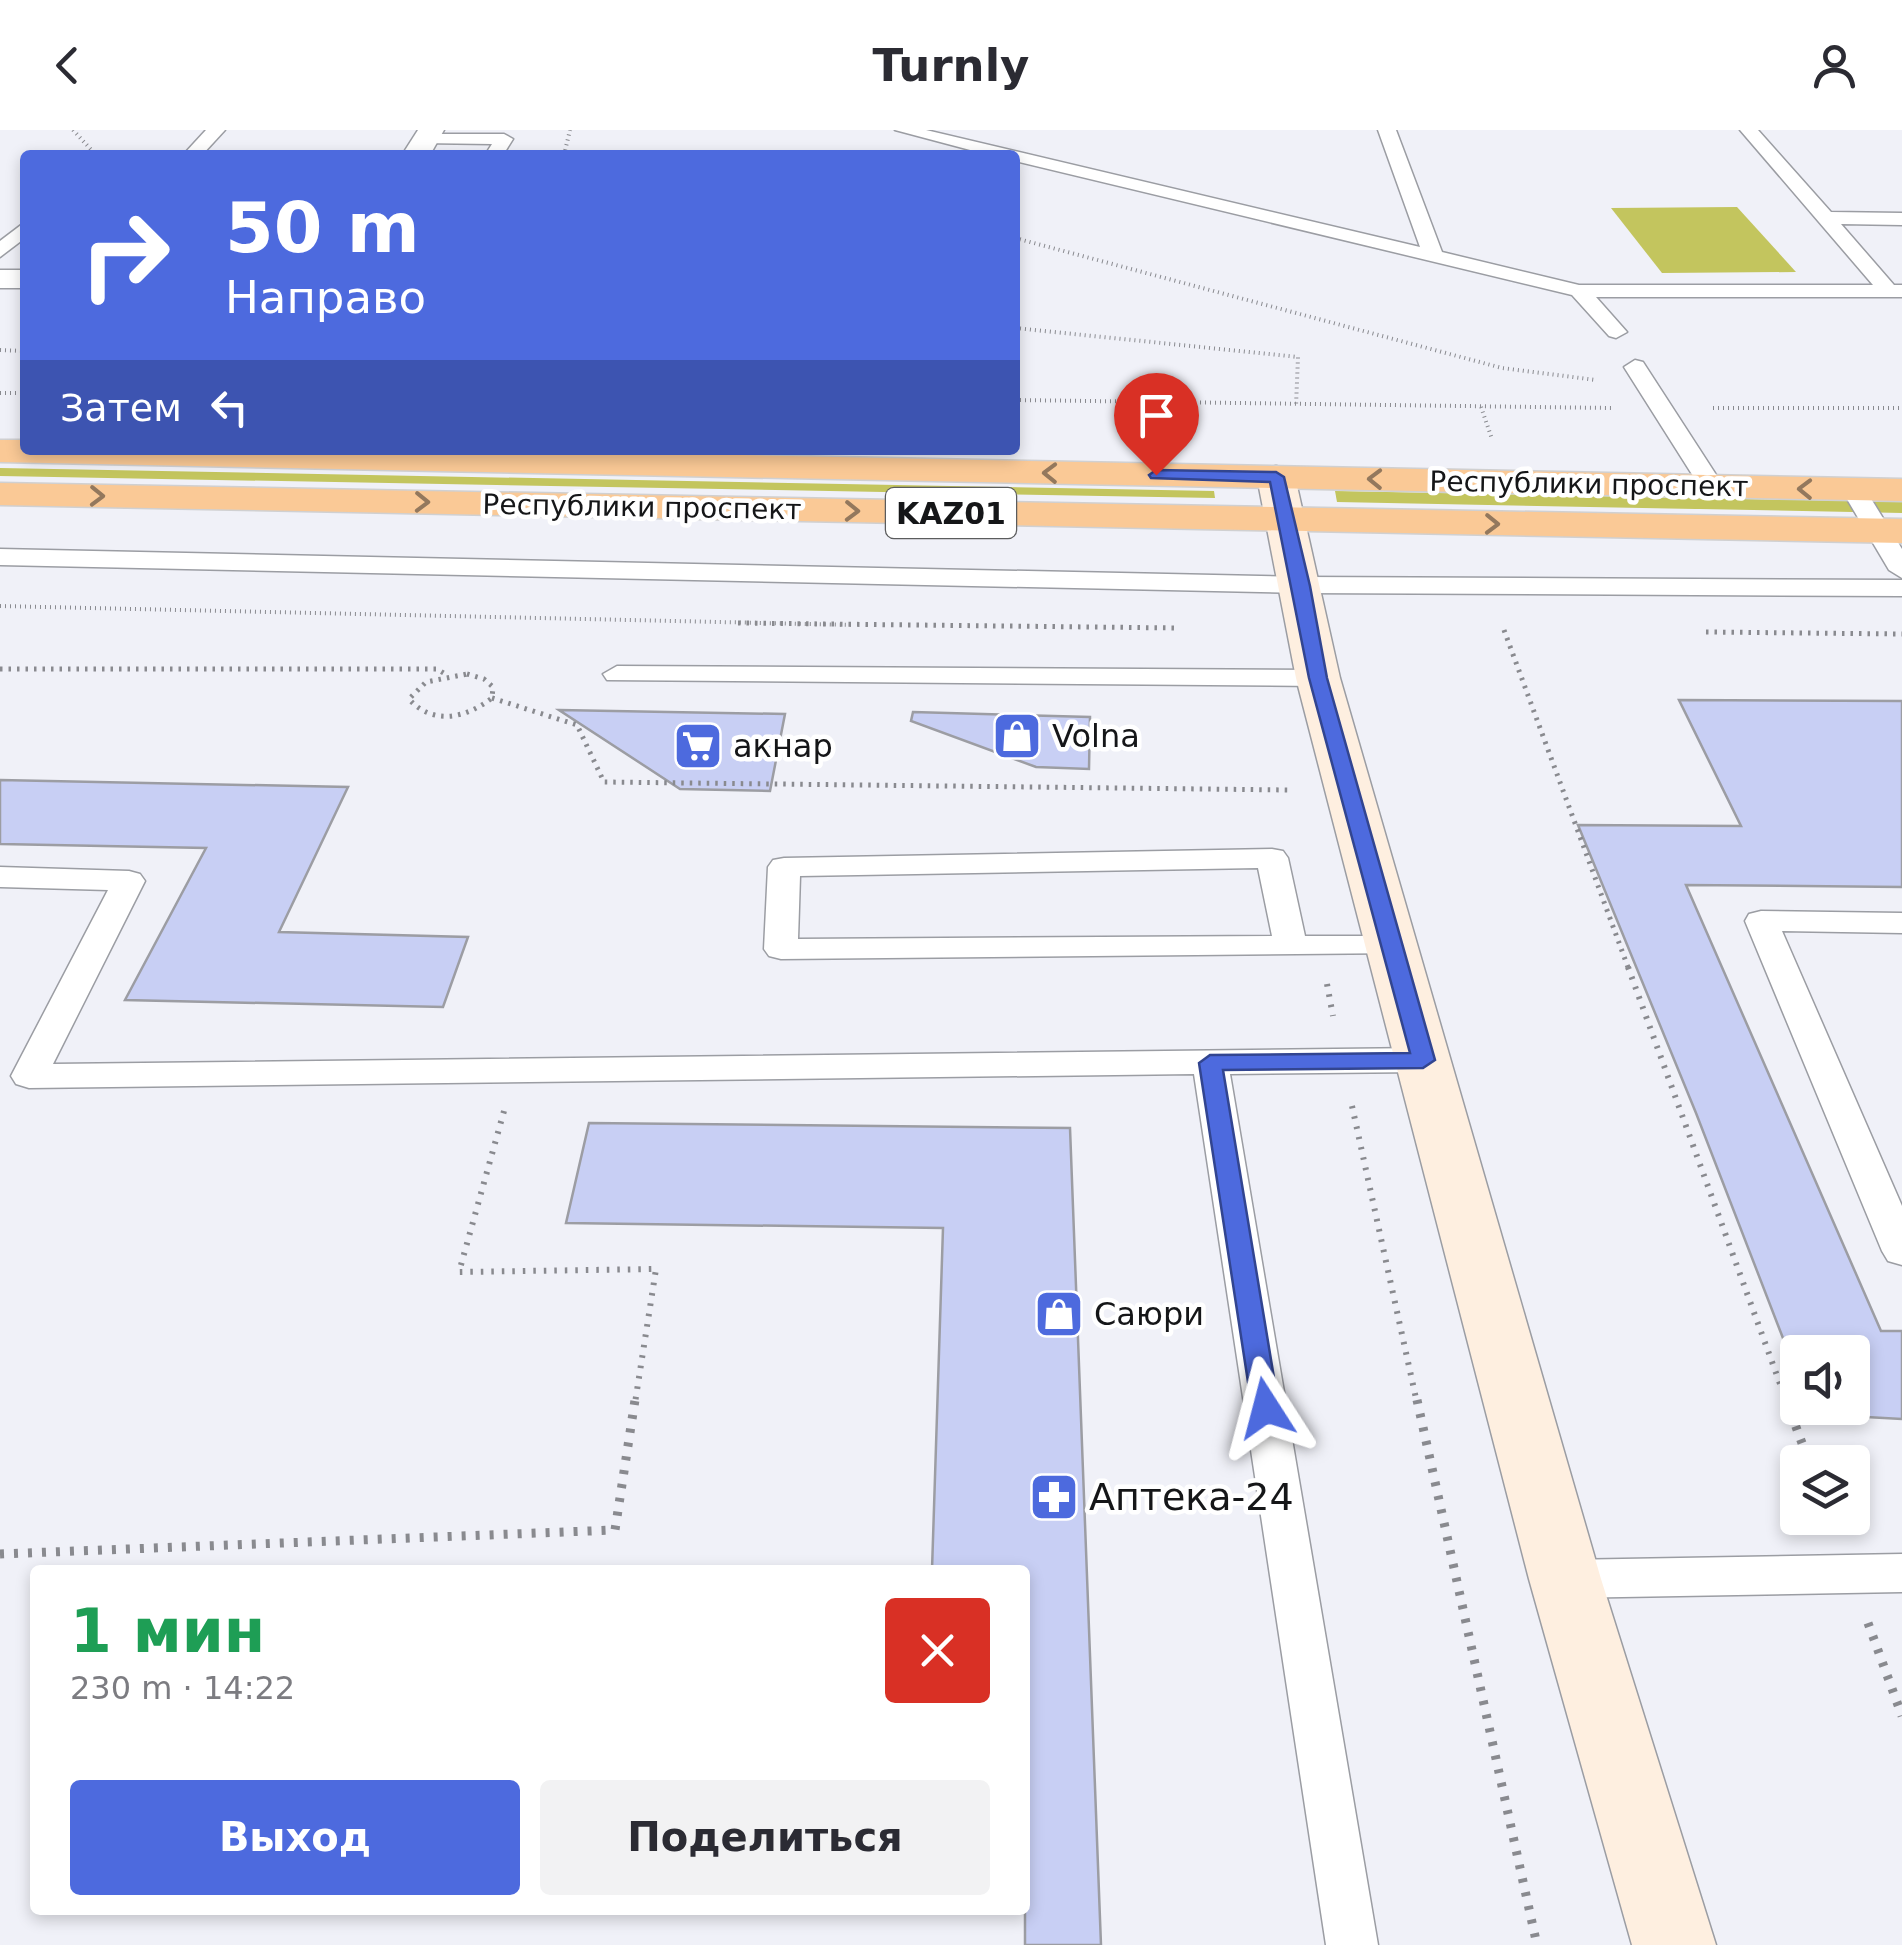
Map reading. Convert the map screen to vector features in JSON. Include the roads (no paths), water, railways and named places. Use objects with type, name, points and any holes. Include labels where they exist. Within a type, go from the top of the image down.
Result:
[{"type":"highway","name":"Республики проспект","points":[[109,455],[1280,498],[1890,530]]},
{"type":"highway","name":"Республики проспект","points":[[0,494],[1280,498],[1712,487],[1902,490]]},
{"type":"street","points":[[1280,498],[1302,586],[1318,678],[1565,1579],[1674,1945]]},
{"type":"lane","points":[[197,150],[216,130]]},
{"type":"lane","points":[[904,130],[989,150]]},
{"type":"lane","points":[[1387,130],[1434,258]]},
{"type":"lane","points":[[1749,130],[1894,290]]},
{"type":"lane","points":[[424,141],[504,139],[497,150]]},
{"type":"lane","points":[[1020,157],[1580,291],[1894,290]]},
{"type":"lane","points":[[1825,218],[1902,218]]},
{"type":"lane","points":[[0,250],[20,232]]},
{"type":"lane","points":[[1580,291],[1616,332]]},
{"type":"lane","points":[[1642,377],[1712,487]]},
{"type":"lane","points":[[1853,489],[1890,530],[1902,570]]},
{"type":"lane","points":[[0,558],[1302,586],[1902,588]]},
{"type":"lane","points":[[617,674],[1318,678]]},
{"type":"lane","points":[[1290,946],[1272,858],[784,867],[781,948],[1392,946]]},
{"type":"lane","points":[[0,877],[129,881],[30,1076],[1423,1060]]},
{"type":"lane","points":[[1902,923],[1761,921],[1902,1251]]},
{"type":"lane","points":[[1210,1063],[1352,1945]]},
{"type":"lane","points":[[1565,1579],[1902,1573]]},
{"type":"place","name":"Volna","points":[[1017,736]]},
{"type":"place","name":"акнар","points":[[698,746]]},
{"type":"place","name":"Саюри","points":[[1059,1314]]},
{"type":"place","name":"Аптека-24","points":[[1054,1497]]}]
